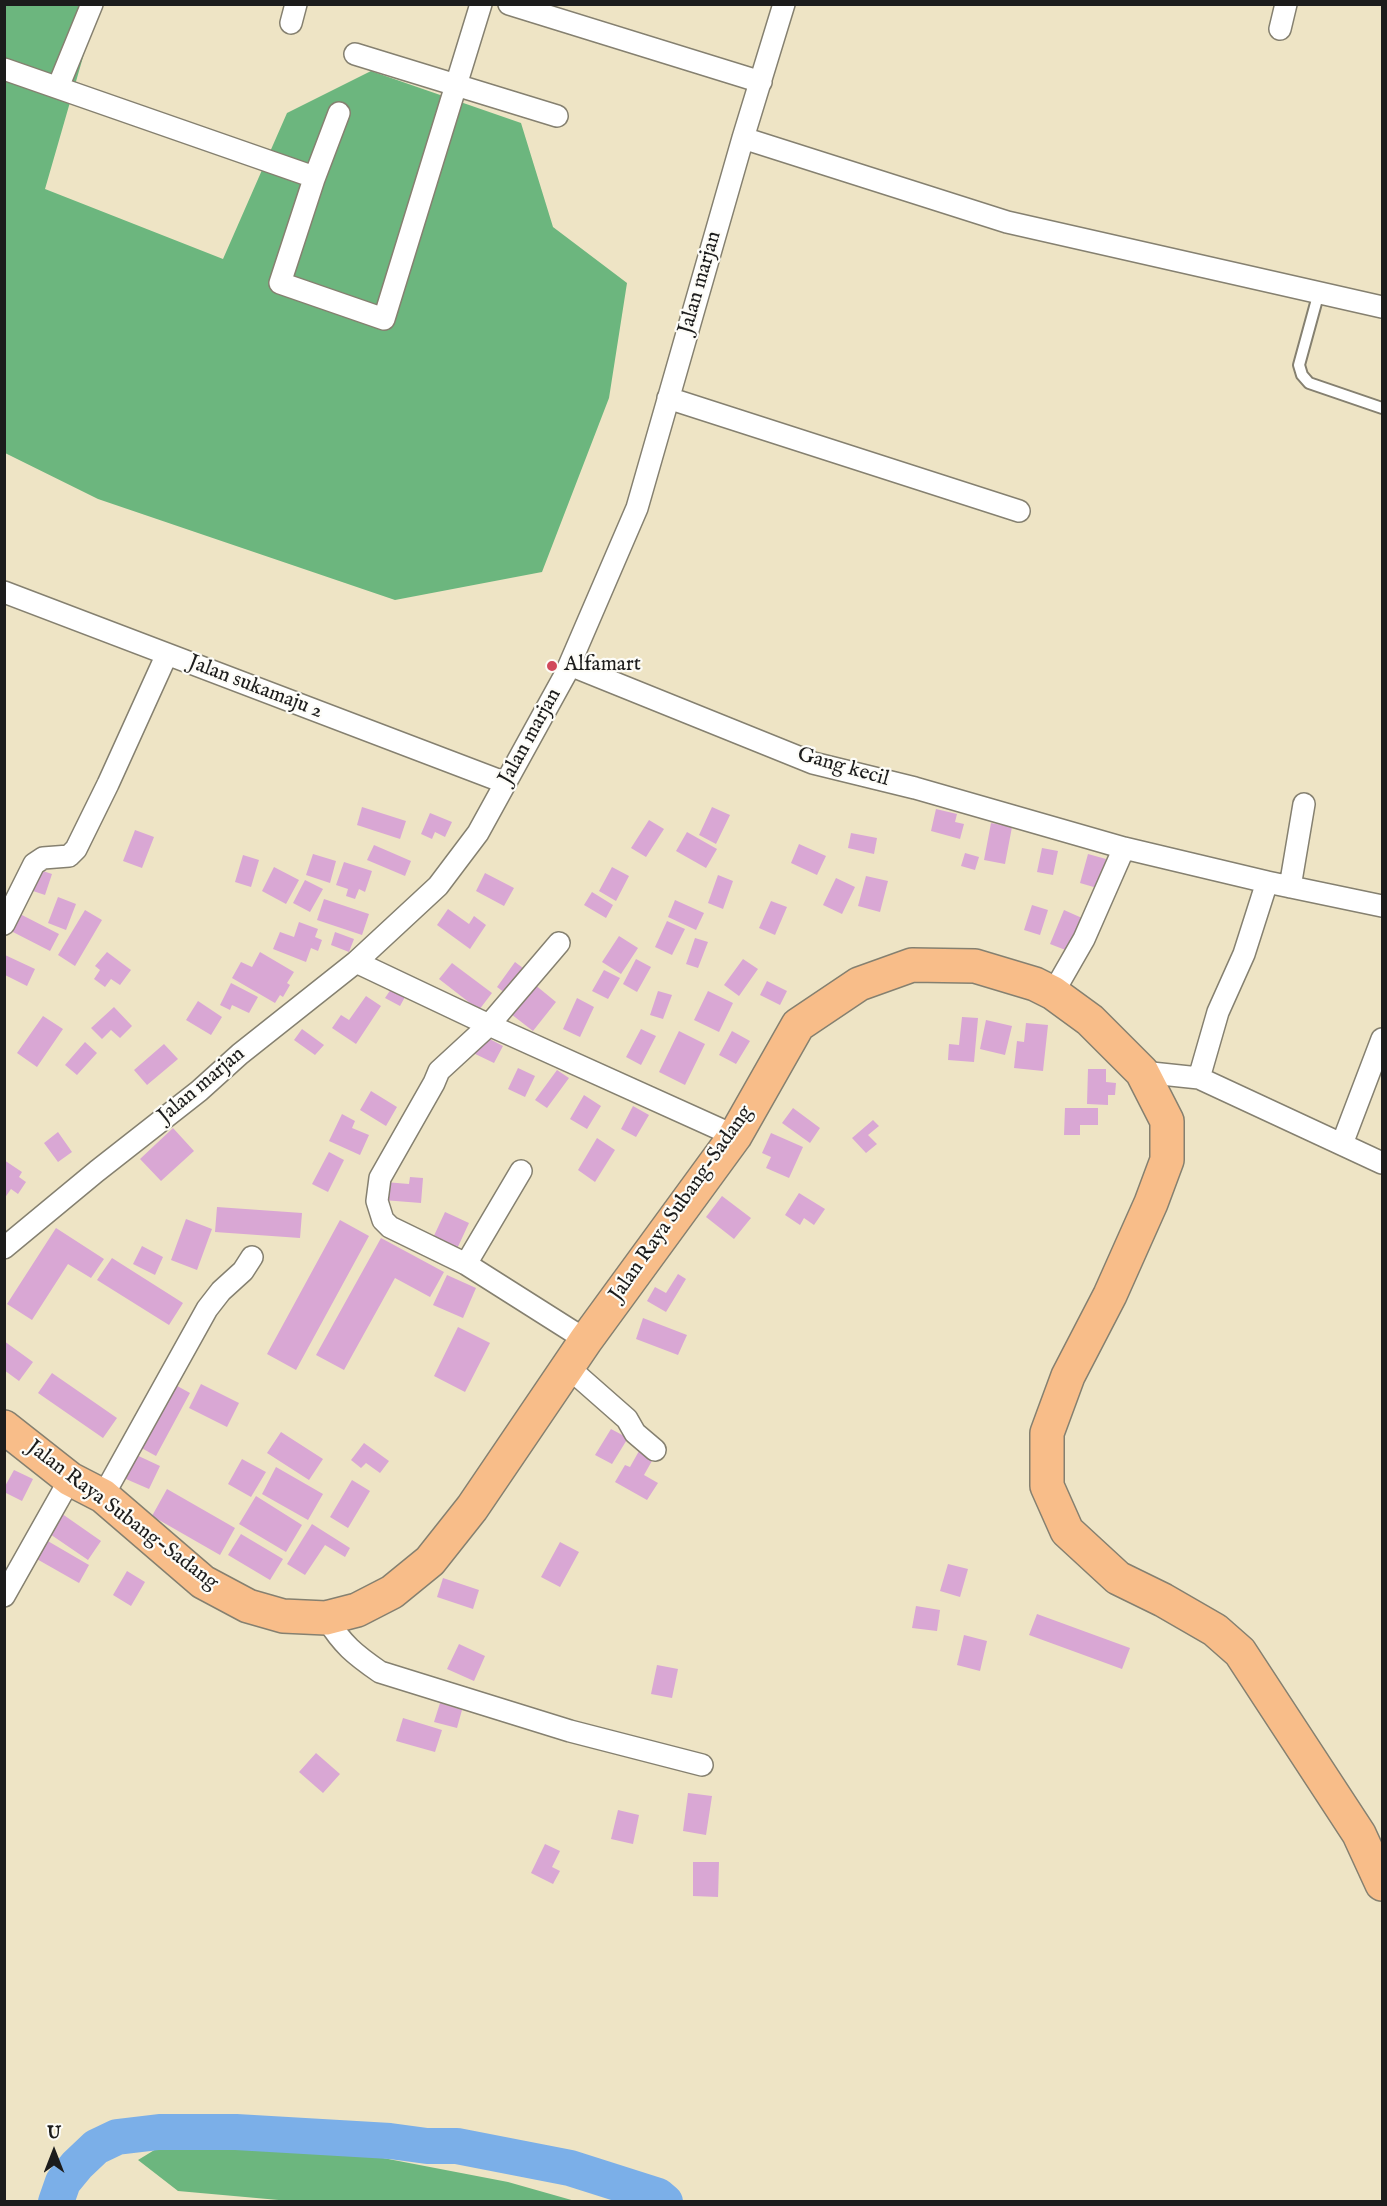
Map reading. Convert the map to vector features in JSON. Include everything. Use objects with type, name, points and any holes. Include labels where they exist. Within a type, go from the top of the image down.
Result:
[{"type":"main road","name":"Jalan Raya Subang-Sadang","points":[[4,1427],[70,1479],[103,1496],[203,1582],[248,1606],[284,1616],[326,1617],[357,1610],[392,1592],[430,1561],[472,1508],[586,1340],[735,1136],[798,1025],[859,984],[912,965],[975,966],[1035,984],[1053,993],[1090,1020],[1143,1072],[1167,1120],[1167,1160],[1151,1203],[1110,1295],[1068,1376],[1047,1433],[1047,1486],[1067,1531],[1118,1578],[1163,1600],[1215,1630],[1240,1652],[1359,1834],[1383,1884]]},
{"type":"street","points":[[58,87],[92,4]]},
{"type":"street","points":[[339,114],[280,282],[384,319],[481,4]]},
{"type":"street","points":[[509,4],[761,81]]},
{"type":"street","name":"Jalan marjan","points":[[4,1248],[13,1229],[356,962],[438,886],[478,833],[570,665],[637,508],[743,138],[784,4]]},
{"type":"street","points":[[1280,29],[1287,4]]},
{"type":"street","points":[[355,54],[557,116]]},
{"type":"street","points":[[4,69],[315,177]]},
{"type":"street","points":[[743,138],[1007,222],[1383,307]]},
{"type":"street","points":[[668,398],[1019,511]]},
{"type":"street","name":"Jalan sukamaju 2","points":[[4,592],[506,783]]},
{"type":"street","points":[[4,924],[34,864],[43,858],[69,856],[76,849],[167,654]]},
{"type":"street","name":"Gang kecil","points":[[570,665],[813,763],[915,788],[1124,848],[1383,906]]},
{"type":"street","points":[[1290,887],[1304,804]]},
{"type":"street","points":[[1053,993],[1084,939],[1124,848]]},
{"type":"street","points":[[1199,1078],[1218,1012],[1244,954],[1268,882]]},
{"type":"street","points":[[559,943],[489,1025],[438,1071],[434,1083],[380,1178],[377,1190],[379,1212],[390,1227],[466,1264],[586,1340]]},
{"type":"street","points":[[356,962],[735,1136]]},
{"type":"street","points":[[1342,1144],[1383,1039]]},
{"type":"street","points":[[1143,1072],[1199,1078],[1383,1163]]},
{"type":"street","points":[[466,1264],[521,1171]]},
{"type":"street","points":[[103,1496],[207,1310],[220,1291],[243,1271],[252,1257]]},
{"type":"street","points":[[569,1368],[627,1419],[635,1433],[655,1450]]},
{"type":"street","points":[[4,1596],[70,1479]]},
{"type":"street","points":[[326,1617],[340,1641],[356,1656],[380,1672],[570,1731],[702,1765]]},
{"type":"lane","points":[[1319,292],[1299,365],[1302,375],[1309,383],[1383,408]]},
{"type":"green space","points":[[4,5],[98,5],[45,189],[223,259],[287,113],[371,71],[521,123],[553,227],[627,283],[609,398],[542,572],[395,600],[98,499],[5,453]]},
{"type":"green space","points":[[184,2132],[383,2158],[508,2182],[575,2201],[301,2202],[178,2191],[138,2160]]},
{"type":"building","points":[[362,807],[406,821],[400,839],[357,825]]},
{"type":"building","points":[[712,807],[730,815],[716,844],[699,835]]},
{"type":"building","points":[[936,809],[957,814],[955,822],[964,824],[960,839],[931,831]]},
{"type":"building","points":[[430,813],[452,822],[445,837],[435,832],[432,839],[421,834]]},
{"type":"building","points":[[649,820],[664,829],[646,857],[631,848]]},
{"type":"building","points":[[991,823],[1012,827],[1005,864],[984,860]]},
{"type":"building","points":[[135,830],[154,837],[142,868],[123,861]]},
{"type":"building","points":[[687,832],[717,849],[706,868],[676,851]]},
{"type":"building","points":[[851,833],[877,838],[874,854],[848,848]]},
{"type":"building","points":[[799,844],[826,856],[817,875],[791,863]]},
{"type":"building","points":[[374,845],[411,861],[405,876],[367,860]]},
{"type":"building","points":[[1042,848],[1058,851],[1053,875],[1037,872]]},
{"type":"building","points":[[965,853],[979,857],[975,870],[961,866]]},
{"type":"building","points":[[313,854],[336,861],[330,883],[306,875]]},
{"type":"building","points":[[1088,854],[1106,859],[1097,888],[1080,883]]},
{"type":"building","points":[[243,855],[259,860],[251,887],[235,882]]},
{"type":"building","points":[[344,862],[372,871],[365,892],[359,889],[355,899],[346,896],[348,889],[336,885]]},
{"type":"building","points":[[274,867],[299,880],[286,904],[262,891]]},
{"type":"building","points":[[612,867],[629,876],[616,901],[599,891]]},
{"type":"building","points":[[34,868],[52,874],[45,895],[27,889]]},
{"type":"building","points":[[485,873],[514,888],[504,906],[476,891]]},
{"type":"building","points":[[718,875],[733,881],[723,909],[708,903]]},
{"type":"building","points":[[866,876],[888,881],[880,912],[858,906]]},
{"type":"building","points":[[836,878],[855,887],[842,914],[823,905]]},
{"type":"building","points":[[305,880],[323,889],[310,912],[293,903]]},
{"type":"building","points":[[592,892],[613,905],[606,918],[584,905]]},
{"type":"building","points":[[58,897],[76,904],[66,930],[48,923]]},
{"type":"building","points":[[324,899],[369,914],[362,935],[317,920]]},
{"type":"building","points":[[675,900],[704,913],[696,930],[668,917]]},
{"type":"building","points":[[771,901],[787,907],[775,935],[759,928]]},
{"type":"building","points":[[1032,905],[1048,910],[1040,935],[1024,930]]},
{"type":"building","points":[[448,909],[469,924],[474,916],[486,925],[470,949],[437,925]]},
{"type":"building","points":[[85,910],[102,920],[75,966],[58,955]]},
{"type":"building","points":[[1064,910],[1082,918],[1068,951],[1050,944]]},
{"type":"building","points":[[20,914],[59,934],[50,951],[11,931]]},
{"type":"building","points":[[667,921],[685,929],[672,955],[655,947]]},
{"type":"building","points":[[299,922],[318,929],[315,937],[322,940],[318,951],[311,948],[306,962],[273,949],[280,932],[294,937]]},
{"type":"building","points":[[335,932],[354,939],[349,952],[331,945]]},
{"type":"building","points":[[619,936],[638,948],[621,974],[602,962]]},
{"type":"building","points":[[695,938],[708,942],[698,968],[686,964]]},
{"type":"building","points":[[107,952],[131,970],[120,985],[111,979],[105,987],[94,979],[100,970],[95,966]]},
{"type":"building","points":[[260,952],[294,972],[287,983],[290,985],[283,997],[280,995],[275,1003],[232,978],[241,962],[252,967]]},
{"type":"building","points":[[5,955],[35,969],[27,986],[5,975]]},
{"type":"building","points":[[636,959],[651,967],[637,992],[623,984]]},
{"type":"building","points":[[743,959],[758,969],[739,996],[724,985]]},
{"type":"building","points":[[515,962],[527,971],[509,996],[497,987]]},
{"type":"building","points":[[452,963],[492,993],[479,1010],[439,979]]},
{"type":"building","points":[[604,970],[620,978],[608,999],[592,991]]},
{"type":"building","points":[[767,981],[787,991],[780,1005],[760,995]]},
{"type":"building","points":[[231,983],[258,997],[249,1013],[232,1005],[230,1010],[220,1005]]},
{"type":"building","points":[[534,984],[556,1002],[533,1031],[511,1014]]},
{"type":"building","points":[[391,989],[405,997],[400,1006],[385,998]]},
{"type":"building","points":[[658,991],[672,995],[663,1019],[650,1015]]},
{"type":"building","points":[[708,991],[733,1003],[719,1032],[694,1020]]},
{"type":"building","points":[[366,996],[381,1006],[356,1044],[332,1028],[341,1015],[349,1020]]},
{"type":"building","points":[[577,998],[594,1007],[580,1037],[563,1029]]},
{"type":"building","points":[[198,1001],[222,1017],[211,1035],[186,1020]]},
{"type":"building","points":[[114,1007],[132,1026],[120,1038],[111,1030],[102,1039],[91,1028]]},
{"type":"building","points":[[43,1016],[63,1029],[37,1067],[17,1053]]},
{"type":"building","points":[[962,1017],[978,1018],[974,1062],[948,1060],[949,1044],[959,1045]]},
{"type":"building","points":[[986,1020],[1012,1026],[1005,1055],[980,1049]]},
{"type":"building","points":[[1026,1023],[1048,1025],[1043,1071],[1014,1068],[1017,1041],[1024,1042]]},
{"type":"building","points":[[302,1029],[324,1045],[315,1055],[294,1040]]},
{"type":"building","points":[[641,1029],[656,1036],[641,1065],[626,1057]]},
{"type":"building","points":[[679,1031],[705,1044],[685,1085],[659,1072]]},
{"type":"building","points":[[732,1031],[750,1041],[736,1064],[719,1055]]},
{"type":"building","points":[[480,1034],[503,1046],[494,1063],[471,1052]]},
{"type":"building","points":[[85,1042],[97,1053],[77,1075],[65,1065]]},
{"type":"building","points":[[164,1044],[178,1059],[147,1085],[134,1070]]},
{"type":"building","points":[[518,1068],[535,1076],[525,1097],[508,1089]]},
{"type":"building","points":[[1088,1069],[1106,1069],[1106,1082],[1116,1083],[1115,1095],[1108,1095],[1108,1105],[1087,1104]]},
{"type":"building","points":[[557,1070],[569,1078],[547,1108],[535,1100]]},
{"type":"building","points":[[371,1091],[397,1107],[386,1126],[360,1110]]},
{"type":"building","points":[[584,1095],[601,1106],[587,1129],[570,1119]]},
{"type":"building","points":[[633,1106],[649,1115],[636,1137],[621,1129]]},
{"type":"building","points":[[793,1108],[820,1128],[810,1143],[782,1123]]},
{"type":"building","points":[[1065,1108],[1098,1108],[1098,1125],[1080,1125],[1080,1135],[1064,1135]]},
{"type":"building","points":[[342,1114],[355,1121],[352,1128],[369,1135],[360,1155],[329,1141]]},
{"type":"building","points":[[873,1120],[879,1126],[868,1135],[877,1144],[866,1153],[852,1138]]},
{"type":"building","points":[[173,1128],[194,1151],[161,1181],[140,1159]]},
{"type":"building","points":[[58,1132],[72,1152],[58,1162],[44,1143]]},
{"type":"building","points":[[771,1133],[803,1147],[789,1178],[766,1168],[771,1157],[762,1153]]},
{"type":"building","points":[[597,1138],[615,1150],[595,1182],[578,1170]]},
{"type":"building","points":[[329,1152],[344,1160],[328,1192],[312,1184]]},
{"type":"building","points":[[4,1160],[22,1172],[19,1177],[26,1182],[18,1194],[11,1189],[4,1199]]},
{"type":"building","points":[[410,1177],[423,1178],[421,1203],[383,1200],[385,1182],[409,1184]]},
{"type":"building","points":[[799,1193],[825,1209],[814,1225],[804,1218],[800,1225],[785,1215]]},
{"type":"building","points":[[722,1196],[751,1218],[734,1239],[706,1217]]},
{"type":"building","points":[[217,1207],[302,1213],[300,1238],[215,1232]]},
{"type":"building","points":[[445,1212],[469,1223],[456,1251],[432,1240]]},
{"type":"building","points":[[186,1219],[212,1229],[197,1270],[171,1260]]},
{"type":"building","points":[[340,1220],[369,1236],[296,1370],[267,1354]]},
{"type":"building","points":[[56,1228],[104,1259],[91,1278],[68,1264],[32,1320],[7,1304]]},
{"type":"building","points":[[381,1238],[444,1272],[430,1297],[395,1278],[344,1370],[316,1355]]},
{"type":"building","points":[[142,1246],[163,1257],[155,1275],[133,1264]]},
{"type":"building","points":[[112,1258],[183,1303],[169,1325],[97,1280]]},
{"type":"building","points":[[678,1274],[686,1279],[666,1312],[647,1301],[655,1287],[666,1293]]},
{"type":"building","points":[[447,1275],[476,1288],[463,1318],[433,1305]]},
{"type":"building","points":[[643,1318],[687,1335],[678,1355],[636,1339]]},
{"type":"building","points":[[458,1327],[490,1343],[465,1392],[434,1376]]},
{"type":"building","points":[[4,1341],[33,1362],[19,1381],[4,1370]]},
{"type":"building","points":[[52,1373],[117,1418],[103,1438],[38,1393]]},
{"type":"building","points":[[170,1382],[190,1393],[156,1456],[136,1445]]},
{"type":"building","points":[[201,1384],[239,1403],[227,1427],[189,1408]]},
{"type":"building","points":[[611,1429],[628,1438],[612,1464],[595,1455]]},
{"type":"building","points":[[281,1432],[323,1459],[309,1480],[267,1453]]},
{"type":"building","points":[[364,1443],[389,1461],[380,1473],[366,1463],[361,1468],[351,1460]]},
{"type":"building","points":[[639,1451],[653,1459],[644,1475],[658,1483],[647,1500],[615,1482],[625,1465],[630,1467]]},
{"type":"building","points":[[130,1452],[160,1466],[149,1489],[119,1476]]},
{"type":"building","points":[[242,1459],[266,1472],[251,1497],[228,1484]]},
{"type":"building","points":[[276,1467],[323,1494],[308,1520],[262,1494]]},
{"type":"building","points":[[14,1470],[33,1479],[22,1501],[4,1492]]},
{"type":"building","points":[[352,1480],[370,1491],[348,1528],[330,1517]]},
{"type":"building","points":[[167,1489],[235,1528],[220,1555],[152,1516]]},
{"type":"building","points":[[256,1496],[302,1525],[286,1552],[239,1524]]},
{"type":"building","points":[[58,1511],[101,1541],[88,1560],[44,1530]]},
{"type":"building","points":[[312,1524],[350,1548],[345,1557],[325,1545],[305,1575],[287,1564]]},
{"type":"building","points":[[241,1534],[283,1559],[270,1580],[228,1555]]},
{"type":"building","points":[[46,1540],[89,1565],[79,1583],[35,1558]]},
{"type":"building","points":[[560,1542],[579,1552],[560,1587],[541,1577]]},
{"type":"building","points":[[948,1564],[968,1569],[960,1597],[940,1591]]},
{"type":"building","points":[[127,1571],[145,1582],[131,1606],[113,1595]]},
{"type":"building","points":[[443,1578],[479,1590],[473,1609],[437,1597]]},
{"type":"building","points":[[916,1606],[940,1610],[937,1631],[912,1628]]},
{"type":"building","points":[[1037,1614],[1130,1648],[1122,1669],[1029,1635]]},
{"type":"building","points":[[964,1635],[987,1641],[980,1671],[957,1665]]},
{"type":"building","points":[[459,1644],[485,1656],[474,1681],[447,1669]]},
{"type":"building","points":[[657,1665],[678,1669],[672,1698],[651,1694]]},
{"type":"building","points":[[440,1703],[462,1710],[457,1728],[434,1722]]},
{"type":"building","points":[[403,1718],[442,1730],[435,1752],[396,1741]]},
{"type":"building","points":[[316,1753],[340,1774],[323,1793],[299,1772]]},
{"type":"building","points":[[688,1793],[712,1796],[706,1835],[683,1831]]},
{"type":"building","points":[[618,1810],[639,1815],[633,1844],[611,1839]]},
{"type":"building","points":[[545,1844],[560,1851],[552,1867],[560,1871],[553,1884],[531,1873]]},
{"type":"building","points":[[693,1862],[719,1862],[718,1897],[693,1896]]},
{"type":"waterway","points":[[56,2202],[63,2182],[96,2147],[117,2137],[159,2132],[236,2132],[390,2141],[427,2146],[457,2146],[570,2168],[658,2196],[665,2202]]},
{"type":"place","name":"Alfamart","points":[[552,666]]}]
